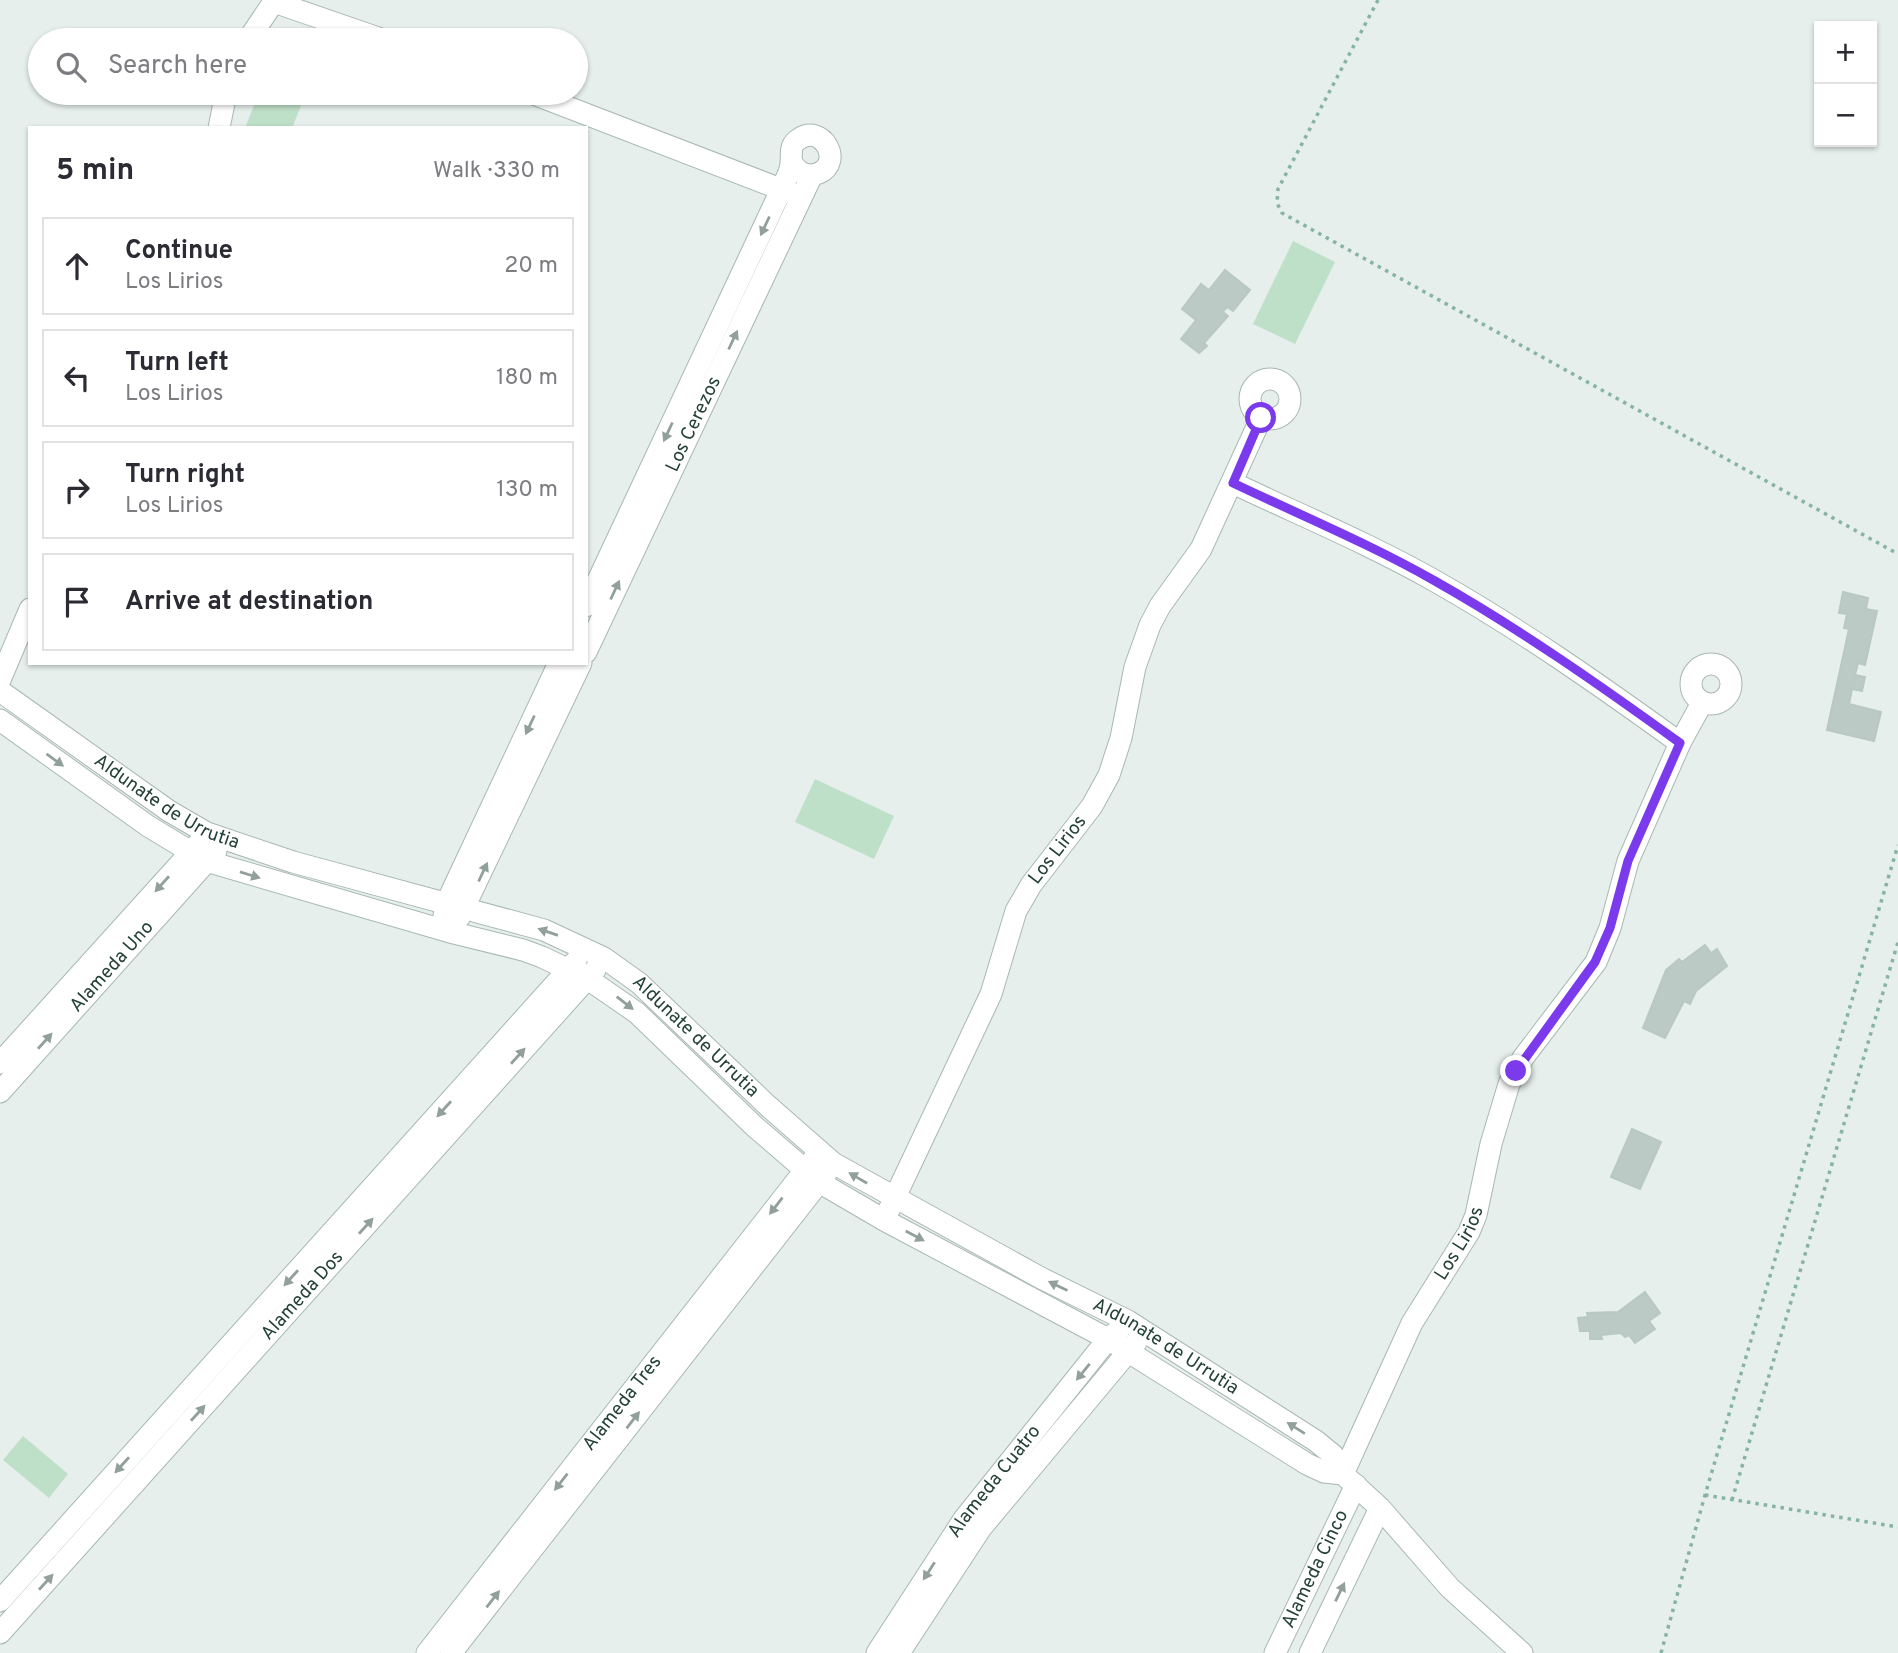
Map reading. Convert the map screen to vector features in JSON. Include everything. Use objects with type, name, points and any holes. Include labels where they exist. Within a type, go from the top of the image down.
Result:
[{"type":"street","points":[[256,28],[274,1],[350,28]]},
{"type":"street","points":[[219,126],[224,105]]},
{"type":"street","points":[[562,105],[792,193]]},
{"type":"street","name":"Los Cerezos","points":[[588,602],[792,193],[812,175],[824,170],[830,160],[829,147],[821,138],[809,135],[797,140],[791,150],[792,193],[588,648]]},
{"type":"street","points":[[792,163],[800,173],[812,175]]},
{"type":"street","name":"Los Lirios","points":[[884,1220],[991,994],[1016,911],[1031,885],[1092,806],[1109,775],[1121,738],[1135,667],[1150,625],[1160,606],[1193,563],[1233,483],[1261,418]]},
{"type":"street","points":[[1233,483],[1393,559],[1456,593],[1564,662],[1680,743]]},
{"type":"street","points":[[0,680],[28,614]]},
{"type":"street","points":[[446,931],[558,665]]},
{"type":"street","points":[[456,906],[580,665]]},
{"type":"street","name":"Aldunate de Urrutia","points":[[0,691],[169,811],[216,837],[293,862],[544,930],[595,953],[639,983],[826,1158],[895,1199],[1136,1326],[1316,1441],[1333,1455],[1350,1480],[1380,1508],[1450,1588],[1522,1653]]},
{"type":"street","name":"Los Lirios","points":[[1350,1480],[1412,1323],[1469,1232],[1476,1215],[1491,1144],[1509,1084],[1524,1058],[1585,977],[1604,946],[1628,861],[1680,743],[1702,703]]},
{"type":"street","name":"Aldunate de Urrutia","points":[[0,720],[148,826],[198,857],[446,931],[523,950],[579,974],[615,995],[637,1013],[812,1177],[884,1220],[1108,1339],[1307,1464],[1350,1480]]},
{"type":"street","name":"Alameda Uno","points":[[0,1092],[216,837]]},
{"type":"street","name":"Alameda Uno","points":[[0,1063],[198,857]]},
{"type":"street","name":"Alameda Dos","points":[[0,1633],[595,953]]},
{"type":"street","name":"Alameda Dos","points":[[0,1601],[579,974]]},
{"type":"street","name":"Alameda Tres","points":[[451,1653],[826,1158]]},
{"type":"street","name":"Alameda Tres","points":[[427,1653],[812,1177]]},
{"type":"street","name":"Alameda Cuatro","points":[[877,1653],[964,1519],[1108,1339],[1136,1326]]},
{"type":"street","name":"Alameda Cuatro","points":[[899,1653],[981,1528],[1128,1351],[1136,1326]]},
{"type":"street","name":"Alameda Cinco","points":[[1275,1653],[1350,1480]]},
{"type":"street","name":"Alameda Cinco","points":[[1310,1653],[1380,1508]]},
{"type":"path","points":[[1378,0],[1279,189],[1277,203],[1282,213],[1898,554]]},
{"type":"path","points":[[1661,1653],[1705,1495],[1898,845]]},
{"type":"path","points":[[1732,1500],[1898,942]]},
{"type":"path","points":[[1705,1495],[1898,1527]]},
{"type":"green space","points":[[254,105],[301,105],[293,126],[246,126]]},
{"type":"green space","points":[[1293,241],[1335,262],[1295,344],[1253,324]]},
{"type":"green space","points":[[815,779],[894,816],[874,859],[795,822]]},
{"type":"green space","points":[[23,1436],[68,1474],[49,1498],[3,1460]]},
{"type":"building","points":[[1225,270],[1250,290],[1233,311],[1227,307],[1223,312],[1228,316],[1204,343],[1207,346],[1199,353],[1181,339],[1196,320],[1182,309],[1201,284],[1209,290]]},
{"type":"building","points":[[1843,592],[1868,598],[1866,609],[1877,611],[1865,665],[1858,663],[1855,675],[1865,677],[1862,691],[1852,689],[1849,704],[1881,712],[1874,741],[1827,730],[1849,629],[1844,628],[1847,614],[1839,613]]},
{"type":"building","points":[[1705,945],[1711,953],[1717,949],[1727,966],[1696,991],[1690,1004],[1684,1001],[1665,1038],[1643,1028],[1666,970],[1679,959],[1682,962]]},
{"type":"building","points":[[1632,1129],[1661,1142],[1640,1189],[1611,1177]]},
{"type":"building","points":[[1645,1292],[1660,1313],[1649,1321],[1655,1329],[1635,1343],[1629,1335],[1625,1337],[1621,1333],[1601,1335],[1602,1339],[1590,1339],[1590,1331],[1580,1331],[1578,1318],[1588,1317],[1587,1313],[1618,1312]]},
{"type":"route","points":[[1261,418],[1233,483],[1432,579],[1553,654],[1680,743],[1628,861],[1604,946],[1585,977],[1532,1045],[1516,1071]]}]
